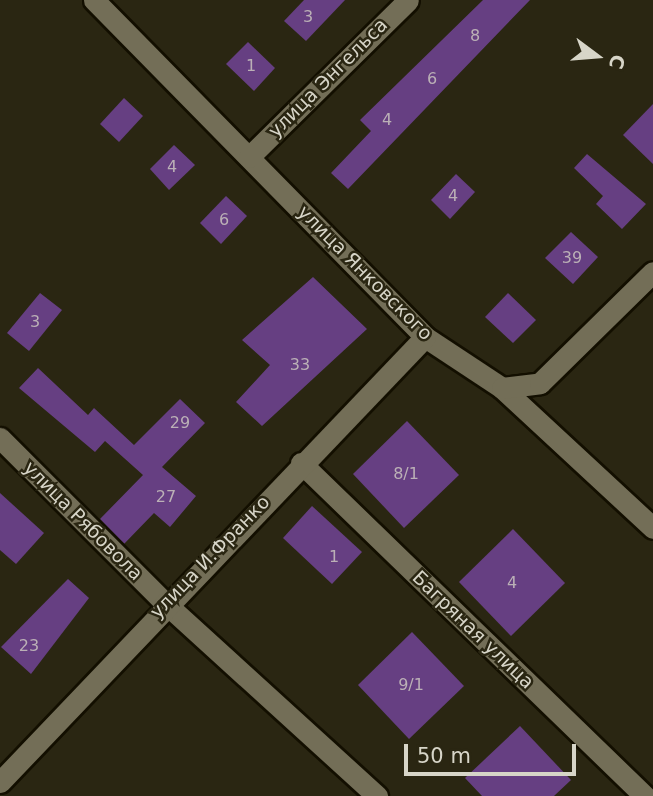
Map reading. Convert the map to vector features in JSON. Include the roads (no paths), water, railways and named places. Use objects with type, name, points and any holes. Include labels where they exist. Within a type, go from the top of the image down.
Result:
[{"type":"street","name":"улица Янковского","points":[[94,0],[425,337],[502,388],[653,528]]},
{"type":"street","name":"улица Энгельса","points":[[249,157],[408,0]]},
{"type":"street","points":[[502,388],[540,383],[653,272]]},
{"type":"street","name":"улица И.Франко","points":[[0,782],[165,603],[425,337]]},
{"type":"street","name":"улица Рябовола","points":[[0,438],[165,603],[377,796]]},
{"type":"street","name":"Багряная улица","points":[[301,463],[645,796]]}]
